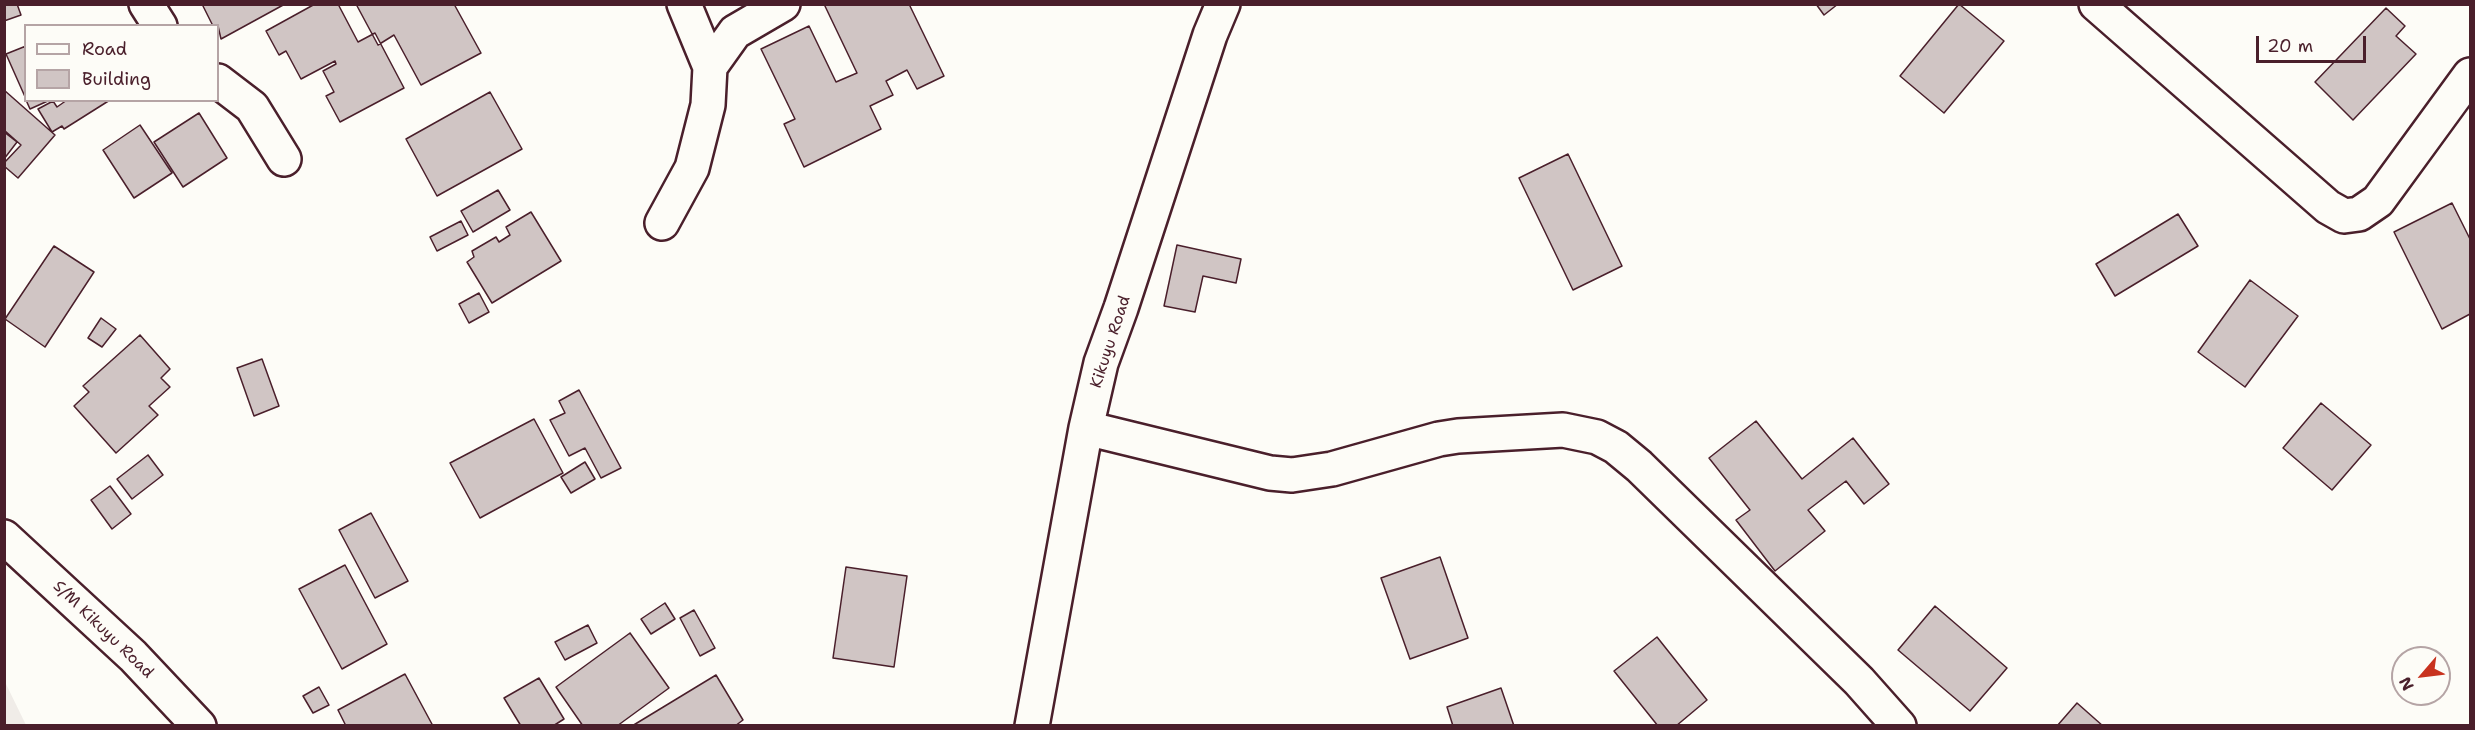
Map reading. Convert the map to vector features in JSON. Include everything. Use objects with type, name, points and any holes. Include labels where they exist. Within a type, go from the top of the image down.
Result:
[{"type":"street","points":[[146,4],[159,24]]},
{"type":"street","points":[[662,223],[692,168],[708,105],[710,67],[684,4]]},
{"type":"street","points":[[710,67],[735,32],[783,4]]},
{"type":"street","name":"Kikuyu Road","points":[[1032,726],[1086,429],[1101,363],[1210,35],[1223,4]]},
{"type":"street","points":[[2096,4],[2328,207],[2344,216],[2359,214],[2378,201],[2470,75]]},
{"type":"street","points":[[219,82],[252,107],[284,159]]},
{"type":"street","points":[[1086,429],[1270,472],[1292,475],[1332,469],[1439,439],[1458,436],[1563,430],[1597,437],[1616,447],[1639,466],[1859,681],[1899,726]]},
{"type":"street","name":"S/M Kikuyu Road","points":[[4,537],[133,656],[199,726]]},
{"type":"shaded area","points":[[5,682],[26,725],[5,725]]},
{"type":"building","points":[[4,4],[17,4],[21,15],[4,21]]},
{"type":"building","points":[[202,4],[285,4],[221,39],[219,24],[212,24]]},
{"type":"building","points":[[315,4],[338,4],[358,42],[375,33],[404,88],[340,122],[326,96],[334,92],[323,71],[336,64],[335,61],[301,79],[286,51],[279,55],[266,31]]},
{"type":"building","points":[[356,4],[454,4],[481,53],[421,85],[394,35],[378,45]]},
{"type":"building","points":[[824,4],[909,4],[944,76],[917,89],[907,70],[886,81],[893,95],[870,106],[881,129],[804,167],[784,124],[795,119],[761,49],[809,26],[836,82],[857,73]]},
{"type":"building","points":[[1816,4],[1838,4],[1824,15]]},
{"type":"building","points":[[1959,4],[2004,41],[1944,113],[1900,76]]},
{"type":"building","points":[[2386,8],[2405,26],[2396,36],[2416,54],[2353,120],[2315,82]]},
{"type":"building","points":[[24,47],[24,94],[6,54]]},
{"type":"building","points":[[4,90],[55,135],[18,178],[4,166],[4,163],[21,145],[4,130]]},
{"type":"building","points":[[490,92],[522,149],[437,196],[406,139]]},
{"type":"building","points":[[27,102],[46,102],[30,109]]},
{"type":"building","points":[[51,102],[57,107],[64,102],[107,102],[64,129],[62,126],[52,132],[38,109]]},
{"type":"building","points":[[199,113],[227,158],[183,187],[154,142]]},
{"type":"building","points":[[140,125],[172,173],[134,198],[103,150]]},
{"type":"building","points":[[4,132],[17,142],[4,159]]},
{"type":"building","points":[[1568,154],[1622,266],[1573,290],[1519,178]]},
{"type":"building","points":[[498,190],[510,210],[473,232],[461,211]]},
{"type":"building","points":[[2452,203],[2470,239],[2470,314],[2442,329],[2394,232]]},
{"type":"building","points":[[531,212],[561,261],[492,303],[467,262],[474,257],[472,251],[496,237],[499,242],[510,235],[506,227]]},
{"type":"building","points":[[2178,214],[2198,246],[2115,296],[2096,264]]},
{"type":"building","points":[[461,221],[468,235],[437,251],[430,237]]},
{"type":"building","points":[[1177,245],[1241,259],[1236,283],[1203,276],[1195,312],[1164,306]]},
{"type":"building","points":[[54,246],[94,272],[45,347],[5,319]]},
{"type":"building","points":[[2250,280],[2298,316],[2245,387],[2198,352]]},
{"type":"building","points":[[479,293],[489,312],[469,323],[459,304]]},
{"type":"building","points":[[101,318],[116,329],[102,347],[88,338]]},
{"type":"building","points":[[140,335],[170,369],[161,378],[170,387],[149,406],[158,415],[116,453],[74,406],[89,392],[83,386]]},
{"type":"building","points":[[262,359],[279,406],[254,416],[237,368]]},
{"type":"building","points":[[579,390],[621,468],[601,478],[585,448],[569,456],[550,420],[565,413],[559,401]]},
{"type":"building","points":[[2321,403],[2371,445],[2332,490],[2283,448]]},
{"type":"building","points":[[534,419],[563,473],[480,518],[450,463]]},
{"type":"building","points":[[1756,421],[1802,479],[1853,438],[1889,484],[1864,504],[1846,481],[1808,510],[1825,531],[1775,571],[1736,520],[1750,510],[1709,458]]},
{"type":"building","points":[[148,455],[163,475],[132,499],[117,479]]},
{"type":"building","points":[[585,462],[595,479],[571,493],[561,477]]},
{"type":"building","points":[[110,486],[131,514],[112,529],[91,500]]},
{"type":"building","points":[[371,513],[408,581],[375,598],[339,530]]},
{"type":"building","points":[[1440,557],[1468,638],[1410,659],[1381,578]]},
{"type":"building","points":[[345,565],[387,644],[342,669],[299,589]]},
{"type":"building","points":[[846,567],[907,576],[894,667],[833,658]]},
{"type":"building","points":[[665,603],[675,619],[651,634],[641,619]]},
{"type":"building","points":[[1935,606],[2007,668],[1970,711],[1898,650]]},
{"type":"building","points":[[694,610],[715,648],[700,656],[680,618]]},
{"type":"building","points":[[588,625],[597,643],[565,660],[555,642]]},
{"type":"building","points":[[630,633],[669,688],[617,726],[583,726],[556,687]]},
{"type":"building","points":[[1657,637],[1707,700],[1676,726],[1658,726],[1614,671]]},
{"type":"building","points":[[405,674],[433,726],[346,726],[338,710]]},
{"type":"building","points":[[716,675],[743,720],[735,726],[632,726]]},
{"type":"building","points":[[539,678],[564,719],[553,726],[521,726],[504,698]]},
{"type":"building","points":[[319,687],[329,705],[313,713],[303,696]]},
{"type":"building","points":[[1501,688],[1514,726],[1453,726],[1447,707]]},
{"type":"building","points":[[2077,703],[2103,726],[2057,726]]}]
